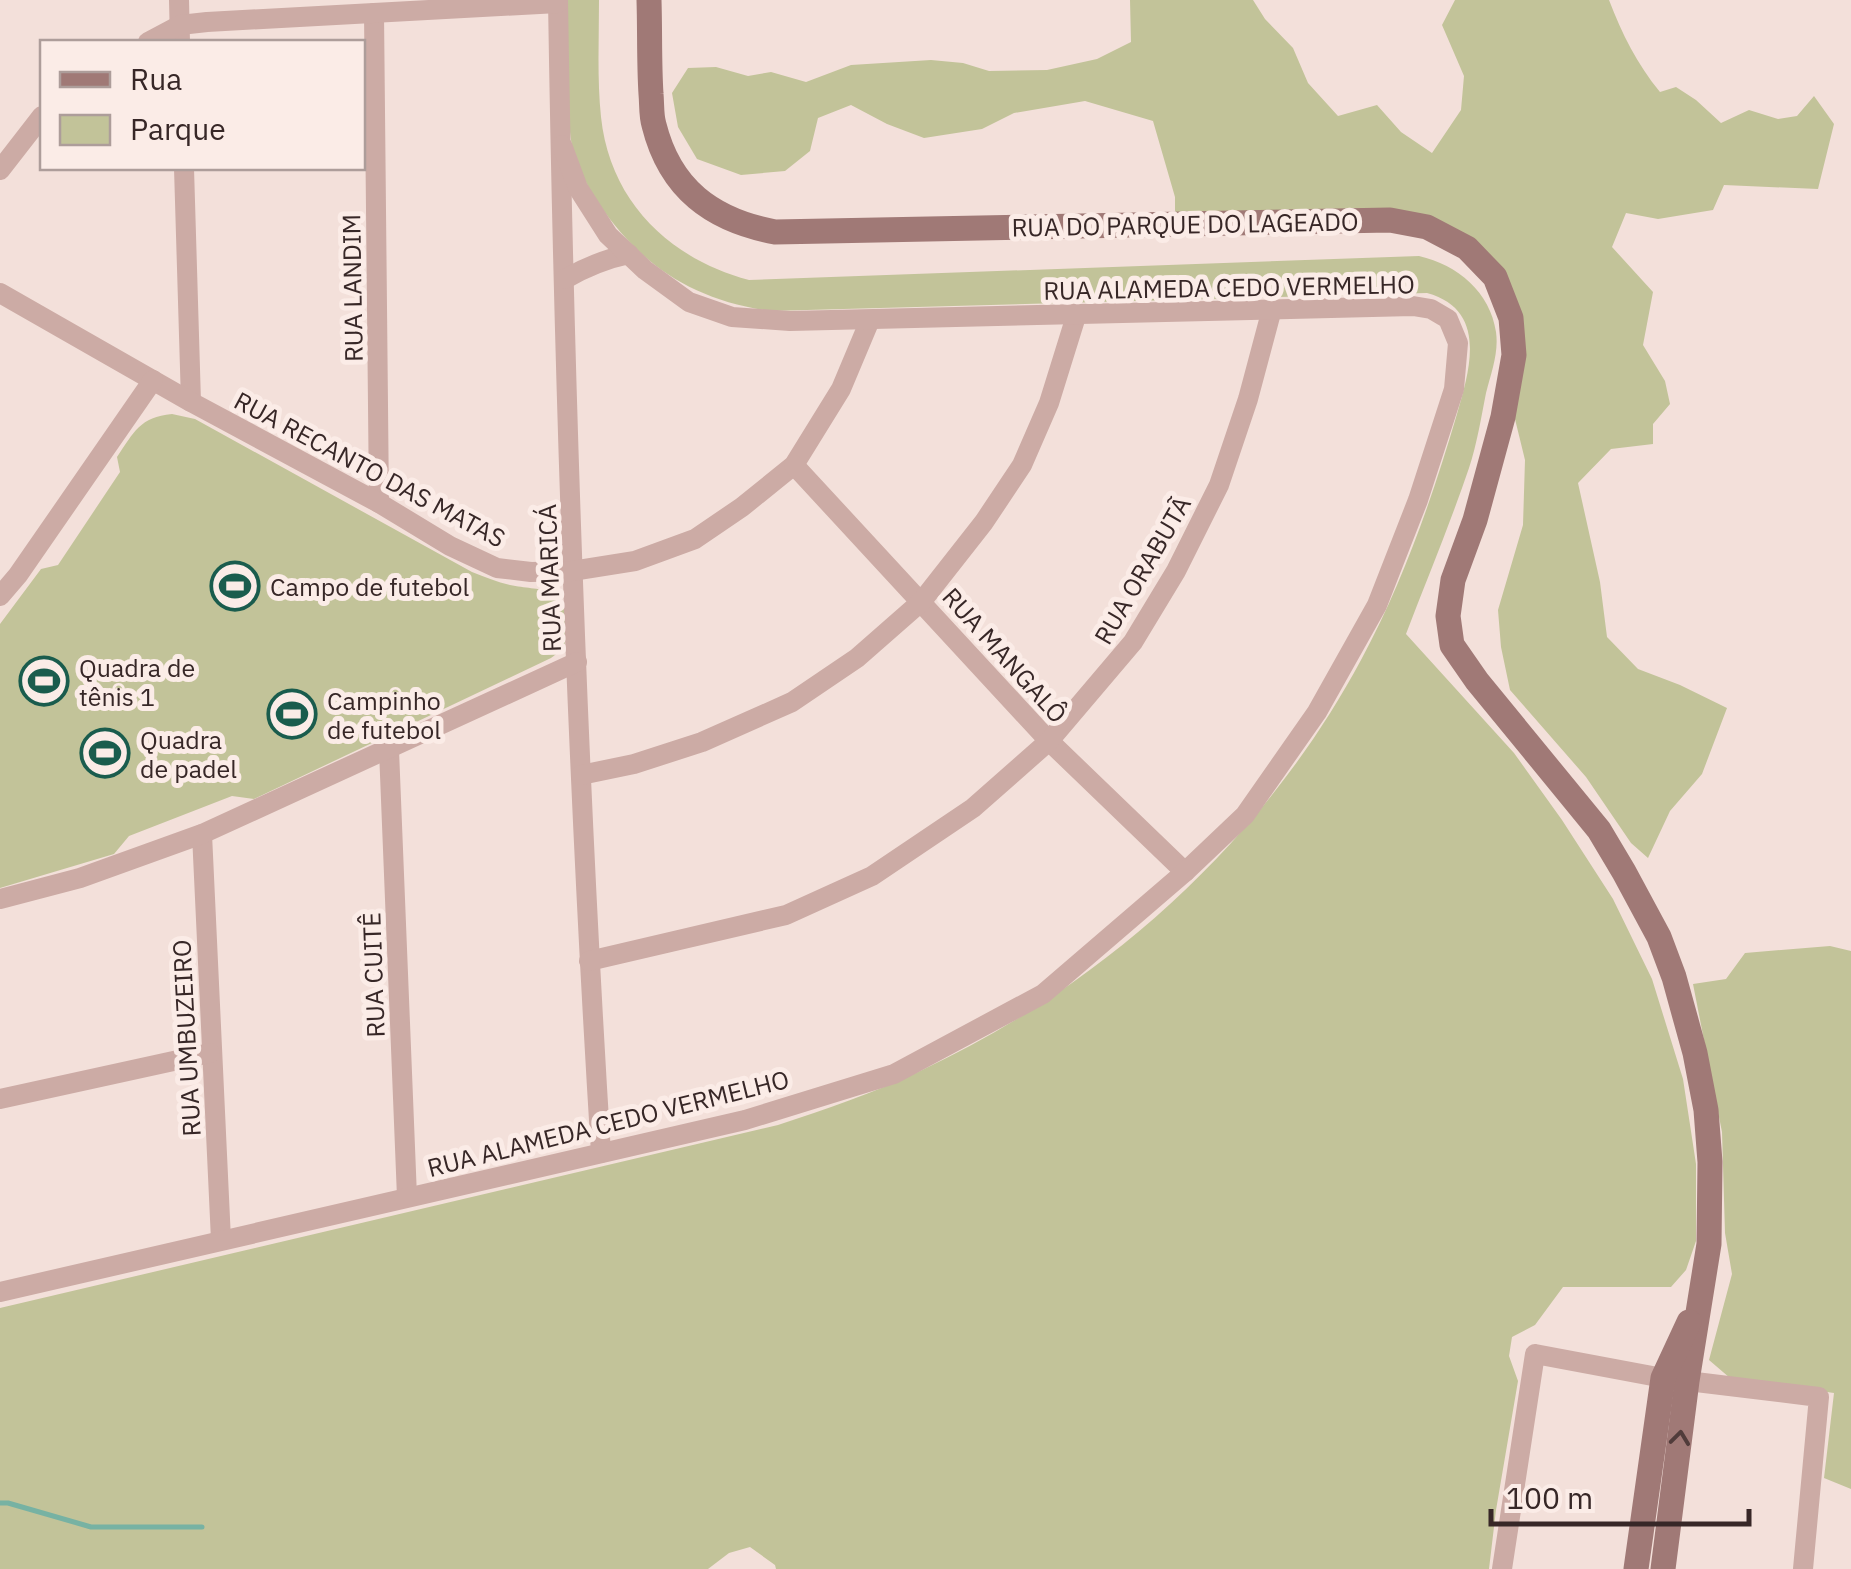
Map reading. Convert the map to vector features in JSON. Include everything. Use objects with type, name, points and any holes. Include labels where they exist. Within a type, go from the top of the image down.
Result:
[{"type":"street","points":[[179,0],[180,34],[207,22],[558,2]]},
{"type":"street","name":"RUA DO PARQUE DO LAGEADO","points":[[649,0],[653,122],[664,154],[678,180],[697,200],[750,227],[775,232],[1390,220],[1427,227],[1467,248],[1495,278],[1511,318],[1514,355],[1503,417],[1475,520],[1453,580],[1448,616],[1452,645],[1598,830],[1650,920],[1669,964],[1695,1053],[1706,1110],[1710,1162],[1710,1224],[1701,1295],[1675,1380]]},
{"type":"street","name":"RUA MARICÁ","points":[[558,2],[572,571],[601,1153]]},
{"type":"street","name":"RUA LANDIM","points":[[374,13],[379,503]]},
{"type":"street","points":[[0,170],[40,119]]},
{"type":"street","name":"RUA ALAMEDA CEDO VERMELHO","points":[[0,1292],[744,1120],[894,1074],[1044,994],[1245,815],[1317,712],[1377,605],[1418,500],[1454,389],[1458,343],[1448,319],[1431,309],[1413,306],[790,321],[732,317],[689,302],[608,235],[578,188],[562,145]]},
{"type":"street","points":[[184,170],[190,402]]},
{"type":"street","points":[[565,280],[597,262],[629,254]]},
{"type":"street","name":"RUA RECANTO DAS MATAS","points":[[0,292],[450,546],[497,568],[531,572],[572,571],[635,561],[695,539],[742,506],[794,464],[842,389],[870,320]]},
{"type":"street","name":"RUA ORABUTÃ","points":[[589,961],[786,916],[872,876],[973,808],[1049,741],[1133,642],[1176,571],[1219,485],[1272,309]]},
{"type":"street","points":[[581,775],[634,764],[702,742],[792,702],[857,658],[922,601],[1022,466],[1049,403],[1077,313]]},
{"type":"street","points":[[0,596],[153,380]]},
{"type":"street","name":"RUA MANGALÔ","points":[[794,464],[1049,741],[1185,872]]},
{"type":"street","points":[[0,899],[80,878],[202,834],[577,662]]},
{"type":"street","name":"RUA CUITÊ","points":[[389,750],[407,1197]]},
{"type":"street","name":"RUA UMBUZEIRO","points":[[202,834],[221,1240]]},
{"type":"street","points":[[0,1099],[210,1053]]},
{"type":"street","points":[[1502,1569],[1534,1354],[1675,1380],[1819,1397],[1803,1569]]},
{"type":"street","points":[[1636,1569],[1675,1380]]},
{"type":"street","points":[[1663,1569],[1675,1380]]},
{"type":"green space","points":[[567,0],[599,0],[601,117],[607,148],[631,200],[670,242],[694,258],[749,280],[1419,256],[1459,273],[1487,305],[1496,332],[1496,348],[1474,450],[1406,634],[1514,753],[1613,899],[1652,979],[1683,1079],[1696,1164],[1696,1241],[1686,1270],[1671,1287],[1563,1287],[1535,1325],[1512,1337],[1509,1356],[1518,1381],[1489,1569],[776,1569],[750,1547],[729,1553],[708,1569],[0,1569],[0,1308],[778,1125],[885,1086],[988,1036],[1115,951],[1227,847],[1277,788],[1322,726],[1361,660],[1427,509],[1457,414],[1469,360],[1467,327],[1446,301],[1427,293],[770,311],[717,298],[672,277],[633,246],[584,179],[569,127]]},
{"type":"green space","points":[[1130,0],[1253,0],[1293,48],[1308,83],[1338,116],[1377,105],[1401,132],[1432,153],[1461,110],[1464,76],[1442,25],[1455,0],[1609,0],[1631,48],[1660,92],[1676,87],[1721,123],[1749,110],[1778,119],[1797,116],[1814,96],[1834,124],[1818,189],[1724,185],[1713,210],[1658,219],[1626,213],[1612,247],[1653,292],[1643,345],[1665,381],[1670,404],[1653,424],[1653,444],[1611,449],[1578,483],[1600,582],[1607,637],[1638,669],[1727,708],[1702,774],[1670,811],[1648,858],[1631,843],[1586,777],[1510,690],[1498,610],[1523,525],[1525,460],[1514,415],[1515,308],[1458,235],[1175,220],[1175,197],[1153,121],[1085,101],[1014,113],[982,129],[924,138],[851,105],[818,118],[810,151],[785,171],[741,175],[697,159],[678,127],[672,93],[688,68],[716,67],[748,76],[771,72],[806,82],[851,65],[931,60],[963,63],[989,71],[1047,70],[1097,59],[1131,42]]},
{"type":"green space","points":[[172,414],[195,419],[472,572],[557,596],[567,611],[563,648],[551,658],[254,799],[232,796],[129,836],[114,854],[0,888],[0,624],[41,569],[58,565],[120,472],[117,457],[133,433],[152,418]]},
{"type":"green space","points":[[1830,946],[1851,951],[1851,1489],[1824,1478],[1834,1393],[1730,1378],[1709,1360],[1732,1274],[1725,1233],[1722,1132],[1693,984],[1726,979],[1745,953]]},
{"type":"waterway","points":[[0,1503],[91,1527],[202,1527]]},
{"type":"place","name":"Campo de futebol","points":[[235,586]]},
{"type":"place","name":"Quadra de tênis 1","points":[[44,681]]},
{"type":"place","name":"Campinho de futebol","points":[[292,714]]},
{"type":"place","name":"Quadra de padel","points":[[105,753]]}]
